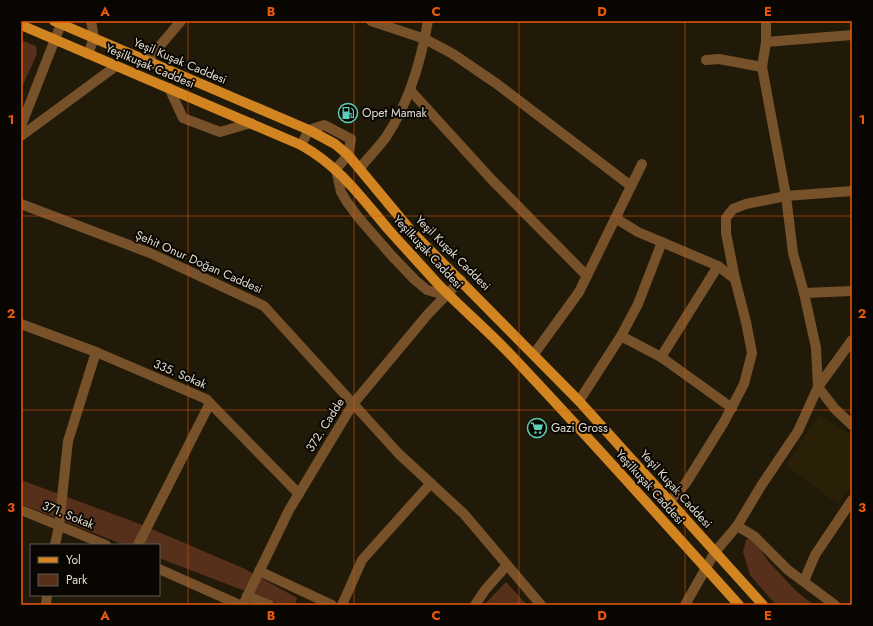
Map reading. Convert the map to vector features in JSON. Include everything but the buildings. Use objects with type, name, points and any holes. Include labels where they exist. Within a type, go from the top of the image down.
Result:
[{"type":"main road","name":"Yeşil Kuşak Caddesi","points":[[58,23],[309,130],[335,144],[360,168],[412,232],[579,401],[763,605]]},
{"type":"main road","name":"Yeşilkuşak Caddesi","points":[[21,25],[301,145],[336,169],[360,194],[402,245],[509,353],[605,456],[739,605]]},
{"type":"street","points":[[88,54],[94,38],[91,21]]},
{"type":"street","points":[[147,61],[181,21]]},
{"type":"street","points":[[371,21],[425,39],[453,54],[497,84],[631,186]]},
{"type":"street","points":[[360,168],[386,137],[407,99],[422,52],[428,21]]},
{"type":"street","points":[[766,21],[766,42],[762,67],[786,196],[793,253],[804,293],[816,348],[818,387],[835,409],[852,425]]},
{"type":"street","points":[[21,126],[55,40],[58,23]]},
{"type":"street","points":[[766,42],[852,35]]},
{"type":"street","points":[[706,60],[719,59],[762,67]]},
{"type":"street","points":[[21,136],[116,66]]},
{"type":"street","points":[[169,88],[182,118],[220,132],[251,123]]},
{"type":"street","points":[[410,90],[492,180],[586,276]]},
{"type":"street","points":[[301,145],[309,130]]},
{"type":"street","points":[[348,155],[336,169],[341,192],[347,202],[392,256],[415,280],[427,290],[449,294]]},
{"type":"street","points":[[534,354],[579,292],[642,164]]},
{"type":"street","points":[[670,501],[686,483],[732,408],[744,384],[752,353],[726,233],[726,218],[733,209],[746,204],[786,196],[852,191]]},
{"type":"street","name":"Şehit Onur Doğan Caddesi","points":[[21,204],[150,253],[264,306],[399,454],[464,514],[541,605]]},
{"type":"street","points":[[615,218],[638,232],[718,266],[735,279]]},
{"type":"street","points":[[579,401],[621,336],[638,304],[662,242]]},
{"type":"street","points":[[661,357],[718,266]]},
{"type":"street","name":"372. Cadde","points":[[243,602],[289,510],[353,404],[428,314],[461,280]]},
{"type":"street","points":[[804,293],[852,291]]},
{"type":"street","name":"335. Sokak","points":[[21,324],[96,352],[206,399],[298,494]]},
{"type":"street","points":[[621,336],[661,357],[732,408]]},
{"type":"street","points":[[685,605],[715,552],[737,526],[761,486],[798,431],[818,387],[852,340]]},
{"type":"street","points":[[55,544],[59,526],[68,441],[96,352]]},
{"type":"street","points":[[139,544],[210,403]]},
{"type":"street","points":[[342,605],[362,560],[431,483]]},
{"type":"street","points":[[804,582],[815,555],[852,500]]},
{"type":"street","name":"371. Sokak","points":[[21,510],[104,544]]},
{"type":"street","points":[[737,526],[754,536],[788,570],[836,605]]},
{"type":"street","points":[[475,605],[485,590],[507,565]]},
{"type":"street","points":[[160,569],[243,602],[269,605]]},
{"type":"street","points":[[259,571],[332,605]]},
{"type":"shaded area","points":[[819,415],[852,435],[852,484],[838,504],[786,465]]},
{"type":"green space","points":[[21,40],[36,46],[37,54],[21,89]]},
{"type":"green space","points":[[21,480],[140,524],[245,569],[297,598],[295,605],[281,605],[160,558],[160,544],[121,544],[21,504]]},
{"type":"green space","points":[[752,537],[768,561],[796,591],[814,605],[776,605],[750,575],[743,552],[746,540]]},
{"type":"green space","points":[[506,582],[527,605],[484,605]]},
{"type":"place","name":"Opet Mamak","points":[[348,113]]},
{"type":"place","name":"Gazi Gross","points":[[537,428]]}]
